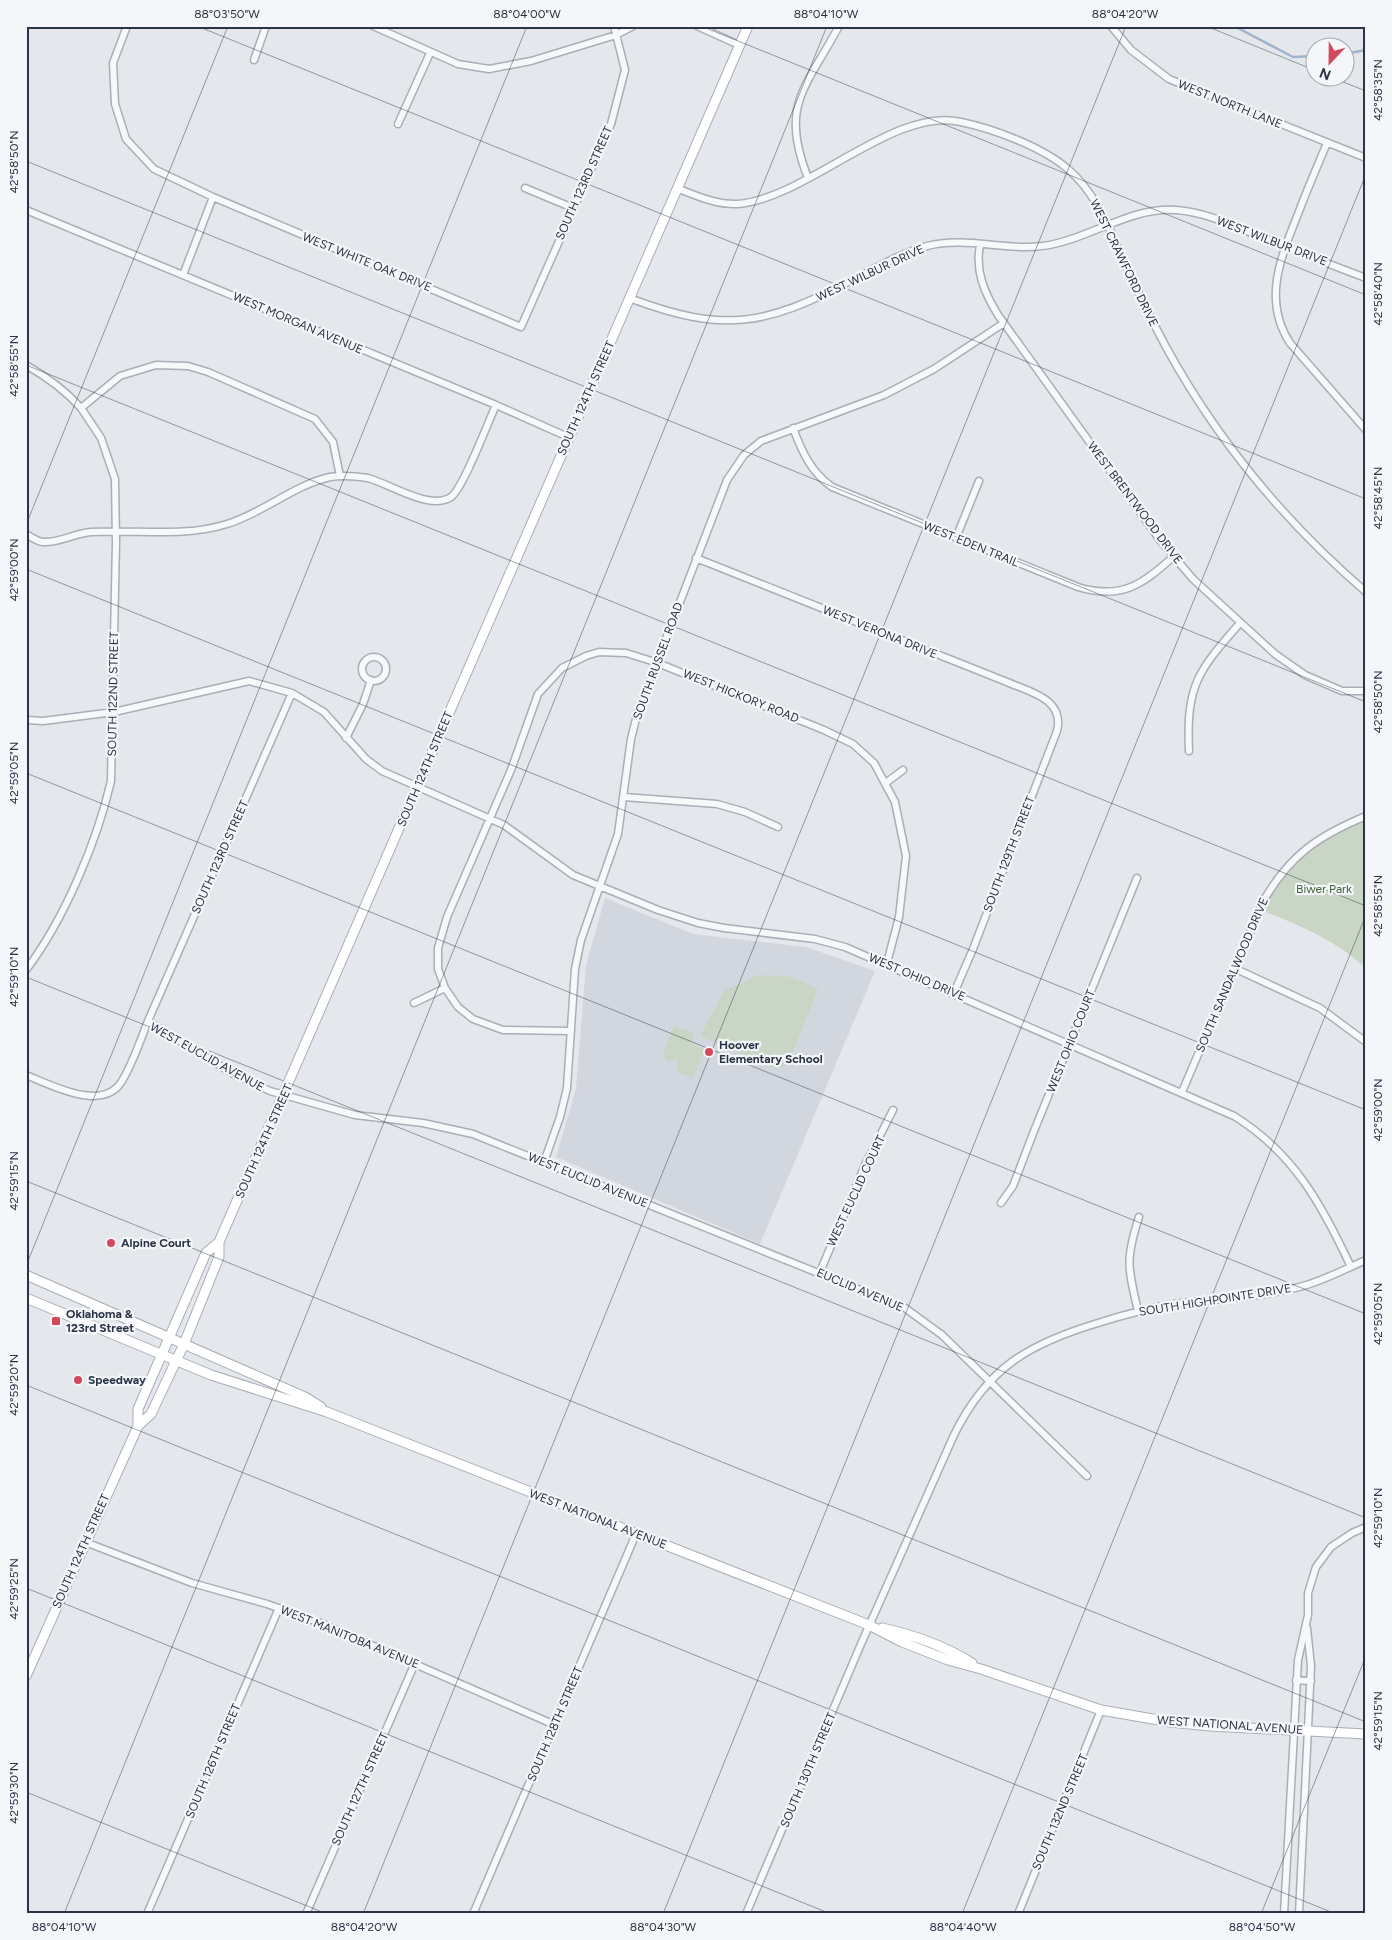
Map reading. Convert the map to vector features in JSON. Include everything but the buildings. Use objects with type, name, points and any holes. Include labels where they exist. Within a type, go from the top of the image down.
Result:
[{"type":"street","name":"WEST WHITE OAK DRIVE","points":[[127,26],[113,63],[115,104],[126,139],[154,168],[212,197],[521,327]]},
{"type":"street","points":[[254,60],[266,26]]},
{"type":"street","points":[[373,26],[458,64],[489,69],[531,61],[616,35],[633,26]]},
{"type":"street","name":"SOUTH 123RD STREET","points":[[521,327],[611,124],[625,70],[614,26]]},
{"type":"street","points":[[697,26],[739,46]]},
{"type":"street","name":"SOUTH 124TH STREET","points":[[26,1676],[138,1426],[151,1414],[184,1344],[219,1257],[219,1242],[568,437],[632,298],[748,26]]},
{"type":"street","points":[[808,178],[794,139],[795,114],[802,90],[839,26]]},
{"type":"street","name":"WEST NORTH LANE","points":[[1111,26],[1136,55],[1169,79],[1366,158]]},
{"type":"street","points":[[398,124],[430,53]]},
{"type":"street","name":"WEST CRAWFORD DRIVE","points":[[679,189],[705,200],[738,204],[769,196],[914,125],[932,120],[960,121],[1022,143],[1060,163],[1084,186],[1107,225],[1158,332],[1182,376],[1220,433],[1286,514],[1366,592]]},
{"type":"street","points":[[1327,143],[1285,246],[1275,281],[1275,302],[1281,327],[1296,351],[1366,430]]},
{"type":"street","points":[[525,188],[573,208]]},
{"type":"street","points":[[183,275],[212,197]]},
{"type":"street","name":"WEST MORGAN AVENUE","points":[[26,210],[496,405],[568,437]]},
{"type":"street","name":"WEST WILBUR DRIVE","points":[[632,298],[680,316],[705,320],[736,321],[764,318],[822,296],[916,250],[943,243],[1040,247],[1077,238],[1145,212],[1177,210],[1210,217],[1366,278]]},
{"type":"street","name":"WEST BRENTWOOD DRIVE","points":[[980,245],[978,258],[982,282],[990,302],[1173,557],[1240,623],[1289,665],[1317,682],[1342,691],[1366,691]]},
{"type":"street","name":"SOUTH RUSSEL ROAD","points":[[544,1162],[560,1117],[566,1088],[575,969],[584,930],[618,834],[632,739],[638,712],[724,487],[738,463],[761,441],[884,395],[934,369],[1004,323]]},
{"type":"street","name":"SOUTH 122ND STREET","points":[[26,365],[70,395],[101,438],[115,479],[116,532],[114,712],[111,781],[104,814],[60,915],[39,953],[26,970]]},
{"type":"street","points":[[81,408],[120,376],[156,365],[188,366],[208,372],[315,419],[333,442],[340,476]]},
{"type":"street","points":[[26,534],[42,542],[60,540],[75,533],[179,533],[227,524],[262,510],[316,481],[340,476],[366,478],[388,484],[417,498],[439,500],[451,497],[460,484],[496,405]]},
{"type":"street","name":"WEST EDEN TRAIL","points":[[793,428],[806,459],[815,472],[832,487],[1078,587],[1103,593],[1130,589],[1173,557]]},
{"type":"street","points":[[956,538],[979,481]]},
{"type":"street","name":"WEST VERONA DRIVE","points":[[696,558],[1007,682],[1046,700],[1052,704],[1058,715]]},
{"type":"street","points":[[1189,750],[1189,706],[1198,678],[1205,665],[1240,623]]},
{"type":"street","name":"WEST HICKORY ROAD","points":[[445,988],[438,969],[441,937],[447,917],[491,818],[517,754],[535,702],[552,678],[572,662],[599,652],[626,653],[656,662],[841,737],[866,754],[880,770],[895,802],[906,856],[899,918],[887,963]]},
{"type":"street","points":[[346,738],[363,704],[372,680]]},
{"type":"street","name":"WEST OHIO DRIVE","points":[[26,720],[43,721],[114,712],[249,681],[292,693],[324,712],[366,760],[382,771],[417,788],[491,818],[518,833],[573,875],[600,887],[698,923],[828,942],[887,963],[1182,1092],[1240,1120],[1258,1132],[1278,1151],[1324,1209],[1351,1267]]},
{"type":"street","name":"SOUTH 123RD STREET","points":[[148,1021],[292,693]]},
{"type":"street","name":"SOUTH 129TH STREET","points":[[954,992],[973,949],[1057,731],[1058,715]]},
{"type":"street","points":[[887,782],[904,770]]},
{"type":"street","points":[[624,797],[717,804],[745,812],[778,827]]},
{"type":"street","name":"SOUTH SANDALWOOD DRIVE","points":[[1182,1092],[1264,900],[1287,866],[1321,837],[1366,816]]},
{"type":"street","name":"WEST OHIO COURT","points":[[1001,1203],[1013,1186],[1137,878]]},
{"type":"street","points":[[1234,968],[1320,1008],[1366,1042]]},
{"type":"street","points":[[414,1002],[445,988],[458,1007],[485,1025],[503,1030],[571,1031]]},
{"type":"street","name":"WEST EUCLID AVENUE","points":[[26,1075],[72,1093],[92,1096],[111,1091],[121,1083],[148,1021],[235,1074],[284,1095],[355,1115],[423,1123],[459,1130],[712,1229]]},
{"type":"street","name":"WEST EUCLID COURT","points":[[820,1272],[865,1165],[893,1110]]},
{"type":"street","points":[[1138,1311],[1128,1267],[1130,1246],[1139,1217]]},
{"type":"street","name":"EUCLID AVENUE","points":[[712,1229],[880,1296],[917,1316],[990,1382],[1087,1476]]},
{"type":"street","name":"SOUTH 124TH STREET","points":[[138,1426],[138,1409],[161,1354],[206,1253],[219,1242]]},
{"type":"street","name":"SOUTH HIGHPOINTE DRIVE","points":[[870,1625],[954,1435],[970,1405],[1009,1363],[1041,1342],[1067,1332],[1138,1311],[1176,1304],[1277,1292],[1303,1286],[1366,1260]]},
{"type":"street","name":"WEST NATIONAL AVENUE","points":[[26,1276],[305,1397],[328,1412]]},
{"type":"street","name":"WEST NATIONAL AVENUE","points":[[26,1298],[176,1361],[264,1393],[328,1412],[870,1625],[930,1641],[952,1650],[981,1668],[1101,1710],[1178,1723],[1366,1734]]},
{"type":"street","points":[[1284,1914],[1296,1680],[1300,1647],[1306,1624],[1308,1593],[1316,1567],[1323,1556],[1340,1540],[1366,1527]]},
{"type":"street","name":"SOUTH 128TH STREET","points":[[473,1914],[636,1534]]},
{"type":"street","name":"WEST MANITOBA AVENUE","points":[[85,1542],[192,1584],[279,1608],[323,1624],[555,1724]]},
{"type":"street","name":"SOUTH 126TH STREET","points":[[147,1914],[279,1608]]},
{"type":"street","points":[[1299,1914],[1311,1680],[1311,1658],[1306,1624]]},
{"type":"street","name":"SOUTH 130TH STREET","points":[[746,1914],[870,1625]]},
{"type":"street","name":"SOUTH 127TH STREET","points":[[306,1914],[414,1664]]},
{"type":"street","points":[[1296,1680],[1311,1680]]},
{"type":"street","name":"SOUTH 132ND STREET","points":[[1018,1914],[1101,1710]]},
{"type":"shaded area","name":"Hoover Elementary School","points":[[605,898],[693,934],[806,947],[875,971],[760,1244],[556,1157],[576,1089],[586,965]]},
{"type":"green space","name":"Biwer Park","points":[[1366,816],[1366,968],[1329,941],[1260,910],[1274,883],[1308,846]]},
{"type":"green space","points":[[759,975],[792,977],[818,989],[788,1064],[778,1069],[700,1036],[724,991]]},
{"type":"green space","points":[[674,1026],[694,1033],[692,1044],[704,1049],[693,1078],[678,1072],[677,1059],[667,1060],[663,1054]]},
{"type":"waterway","points":[[1234,26],[1293,57],[1304,56]]},
{"type":"waterway","points":[[1354,52],[1366,50]]},
{"type":"place","name":"Hoover Elementary School","points":[[709,1052]]},
{"type":"place","name":"Alpine Court","points":[[111,1243]]},
{"type":"place","name":"Oklahoma & 123rd Street","points":[[56,1321]]},
{"type":"place","name":"Speedway","points":[[78,1380]]}]
